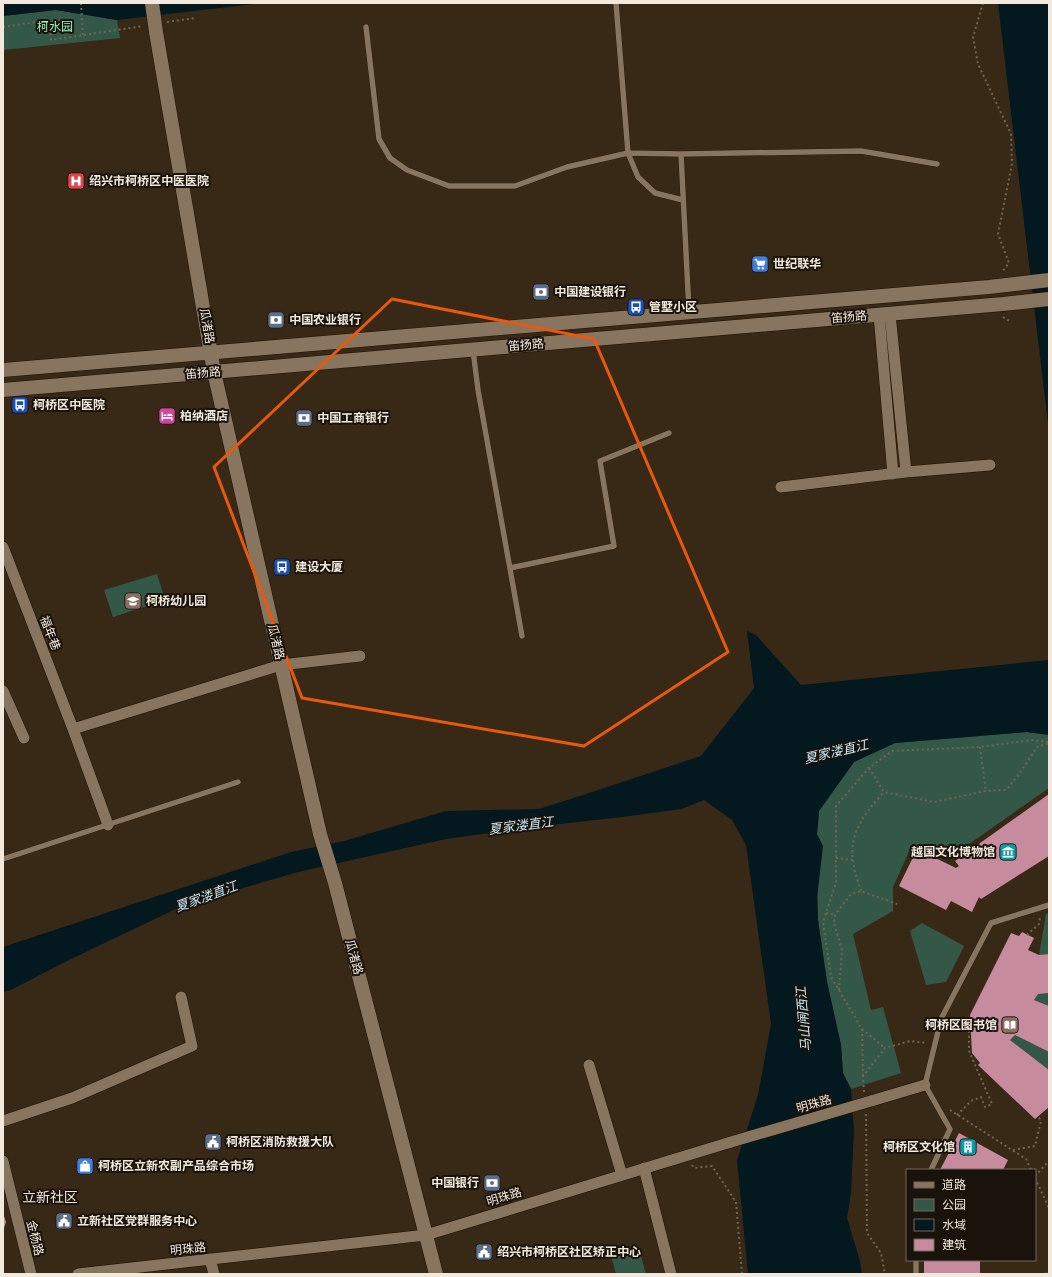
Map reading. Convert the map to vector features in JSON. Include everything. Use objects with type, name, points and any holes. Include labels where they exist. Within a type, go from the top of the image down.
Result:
[{"type":"street","name":"瓜渚路","points":[[152,3],[161,27],[214,372],[320,834],[335,883],[436,1274]]},
{"type":"street","name":"笛扬路","points":[[3,370],[1001,286],[1049,280]]},
{"type":"street","name":"笛扬路","points":[[3,390],[1049,299]]},
{"type":"street","points":[[884,314],[906,472]]},
{"type":"street","points":[[884,314],[893,474]]},
{"type":"street","points":[[782,487],[906,472],[990,465]]},
{"type":"street","name":"福年巷","points":[[3,547],[73,728],[108,825]]},
{"type":"street","points":[[73,728],[281,665],[360,656]]},
{"type":"street","points":[[3,691],[24,738]]},
{"type":"street","points":[[3,1121],[72,1098],[192,1046],[181,997]]},
{"type":"street","points":[[589,1065],[622,1175]]},
{"type":"street","name":"明珠路","points":[[78,1274],[426,1235],[868,1099],[925,1085]]},
{"type":"street","name":"金杨路","points":[[3,1161],[31,1274]]},
{"type":"street","points":[[644,1168],[672,1274]]},
{"type":"street","points":[[210,1259],[214,1274]]},
{"type":"lane","points":[[616,3],[628,153],[638,177],[655,192],[683,200]]},
{"type":"lane","points":[[366,27],[379,139],[390,158],[408,170],[450,186],[515,186],[567,167],[628,153],[681,154],[861,151],[937,164]]},
{"type":"lane","points":[[681,154],[689,312]]},
{"type":"lane","points":[[473,350],[478,390],[522,636]]},
{"type":"lane","points":[[510,568],[614,546],[600,461],[669,433]]},
{"type":"lane","points":[[3,859],[238,782]]},
{"type":"lane","points":[[931,1169],[950,1130],[925,1085],[942,1019],[992,923],[1049,905]]},
{"type":"lane","points":[[916,1261],[916,1274]]},
{"type":"path","points":[[81,3],[83,36]]},
{"type":"path","points":[[983,3],[972,37],[978,64],[1011,134],[1012,164],[998,234],[1009,263]]},
{"type":"path","points":[[161,27],[195,18]]},
{"type":"path","points":[[3,27],[49,20],[51,40],[143,26]]},
{"type":"path","points":[[885,1048],[862,1029],[831,977],[823,922],[836,883],[836,806],[869,768],[892,751],[980,747],[1032,740],[1049,742]]},
{"type":"path","points":[[869,768],[884,792],[934,802],[986,791],[1006,790],[1017,777],[1037,747],[1049,742]]},
{"type":"path","points":[[980,747],[986,791]]},
{"type":"path","points":[[861,891],[853,860],[853,839],[866,812],[884,792]]},
{"type":"path","points":[[836,858],[853,860]]},
{"type":"path","points":[[839,991],[842,950],[834,923],[835,915],[851,894],[861,891],[897,904]]},
{"type":"path","points":[[1028,935],[1039,924],[1042,907]]},
{"type":"path","points":[[826,913],[835,915]]},
{"type":"path","points":[[957,1115],[971,1101],[981,1098],[985,1107],[992,1104],[969,1051],[969,1017]]},
{"type":"path","points":[[862,1029],[863,1076],[868,1099]]},
{"type":"path","points":[[863,1076],[885,1048],[910,1041],[935,1044]]},
{"type":"path","points":[[933,1100],[1026,1159],[1031,1169]]},
{"type":"path","points":[[866,1112],[867,1233],[881,1253],[885,1274]]},
{"type":"path","points":[[1012,1150],[1035,1146],[1041,1121],[1038,1116]]},
{"type":"path","points":[[688,1155],[694,1168],[712,1166],[736,1202],[742,1274]]},
{"type":"path","points":[[1036,1176],[1049,1161]]},
{"type":"path","points":[[1036,1179],[1049,1208]]},
{"type":"path","points":[[1045,1274],[1049,1272]]},
{"type":"highlighted area","points":[[392,299],[594,339],[728,652],[584,746],[302,698],[214,467]]},
{"type":"green space","name":"柯水园","points":[[56,10],[117,20],[120,38],[3,50],[3,16]]},
{"type":"green space","points":[[157,574],[165,600],[113,617],[104,590]]},
{"type":"green space","points":[[1027,732],[1049,735],[1049,788],[949,858],[912,845],[893,887],[893,911],[853,934],[871,1010],[883,1007],[901,1073],[851,1089],[843,1073],[841,1045],[827,982],[818,920],[817,834],[819,811],[854,762],[895,743]]},
{"type":"green space","points":[[1049,913],[1049,954],[1039,955],[1046,914]]},
{"type":"green space","points":[[922,923],[964,946],[946,982],[926,985],[910,931]]},
{"type":"green space","points":[[1049,993],[1049,1006],[1034,1000],[1038,994]]},
{"type":"green space","points":[[1015,1035],[1049,1052],[1049,1070],[1010,1040]]},
{"type":"green space","points":[[639,1249],[646,1274],[616,1274],[611,1256]]},
{"type":"water","points":[[3,3],[263,3],[117,20],[56,10],[3,16]]},
{"type":"water","points":[[998,3],[1049,3],[1049,432]]},
{"type":"water","points":[[747,631],[756,635],[801,685],[1049,660],[1049,735],[1027,732],[895,743],[854,762],[819,811],[817,834],[823,846],[817,898],[818,920],[827,982],[841,1045],[843,1073],[851,1089],[854,1130],[851,1193],[847,1218],[860,1261],[862,1274],[748,1274],[737,1160],[758,1095],[771,1024],[746,845],[732,820],[704,800],[682,809],[446,839],[298,872],[184,905],[63,963],[11,990],[3,992],[3,947],[291,852],[344,841],[446,811],[539,809],[701,756],[754,688]]},
{"type":"building","name":"越国文化博物馆","points":[[1049,794],[1049,856],[981,899],[979,897],[972,912],[951,901],[946,910],[899,886],[917,849],[956,868],[959,866],[955,861]]},
{"type":"building","name":"柯桥区图书馆","points":[[1022,932],[1034,938],[1028,950],[1039,955],[1049,954],[1049,993],[1038,994],[1034,1000],[1049,1006],[1049,1052],[1015,1035],[1010,1040],[1049,1070],[1049,1107],[1035,1119],[978,1065],[980,1063],[972,1053],[970,1015],[1011,933],[1019,936]]},
{"type":"building","name":"柯桥区文化馆","points":[[959,1133],[1008,1160],[1004,1169],[941,1169]]},
{"type":"building","points":[[3,1213],[6,1222],[3,1231]]},
{"type":"building","points":[[924,1261],[980,1261],[980,1274],[924,1274]]},
{"type":"place","name":"绍兴市柯桥区中医医院","points":[[76,181]]},
{"type":"place","name":"世纪联华","points":[[760,264]]},
{"type":"place","name":"中国建设银行","points":[[541,292]]},
{"type":"place","name":"管墅小区","points":[[636,307]]},
{"type":"place","name":"中国农业银行","points":[[276,320]]},
{"type":"place","name":"柯桥区中医院","points":[[20,405]]},
{"type":"place","name":"柏纳酒店","points":[[167,416]]},
{"type":"place","name":"中国工商银行","points":[[304,418]]},
{"type":"place","name":"建设大厦","points":[[282,567]]},
{"type":"place","name":"柯桥幼儿园","points":[[133,601]]},
{"type":"place","name":"越国文化博物馆","points":[[1008,852]]},
{"type":"place","name":"柯桥区图书馆","points":[[1010,1025]]},
{"type":"place","name":"柯桥区消防救援大队","points":[[213,1142]]},
{"type":"place","name":"柯桥区文化馆","points":[[968,1147]]},
{"type":"place","name":"柯桥区立新农副产品综合市场","points":[[85,1166]]},
{"type":"place","name":"中国银行","points":[[492,1183]]},
{"type":"place","name":"立新社区党群服务中心","points":[[64,1221]]},
{"type":"place","name":"绍兴市柯桥区社区矫正中心","points":[[484,1252]]},
{"type":"district","name":"立新社区","points":[[50,1197]]},
{"type":"water label","name":"夏家溇直江","points":[[836,751]]},
{"type":"water label","name":"夏家溇直江","points":[[521,825]]},
{"type":"water label","name":"夏家溇直江","points":[[206,896]]},
{"type":"water label","name":"马山闸西江","points":[[803,1019]]}]
